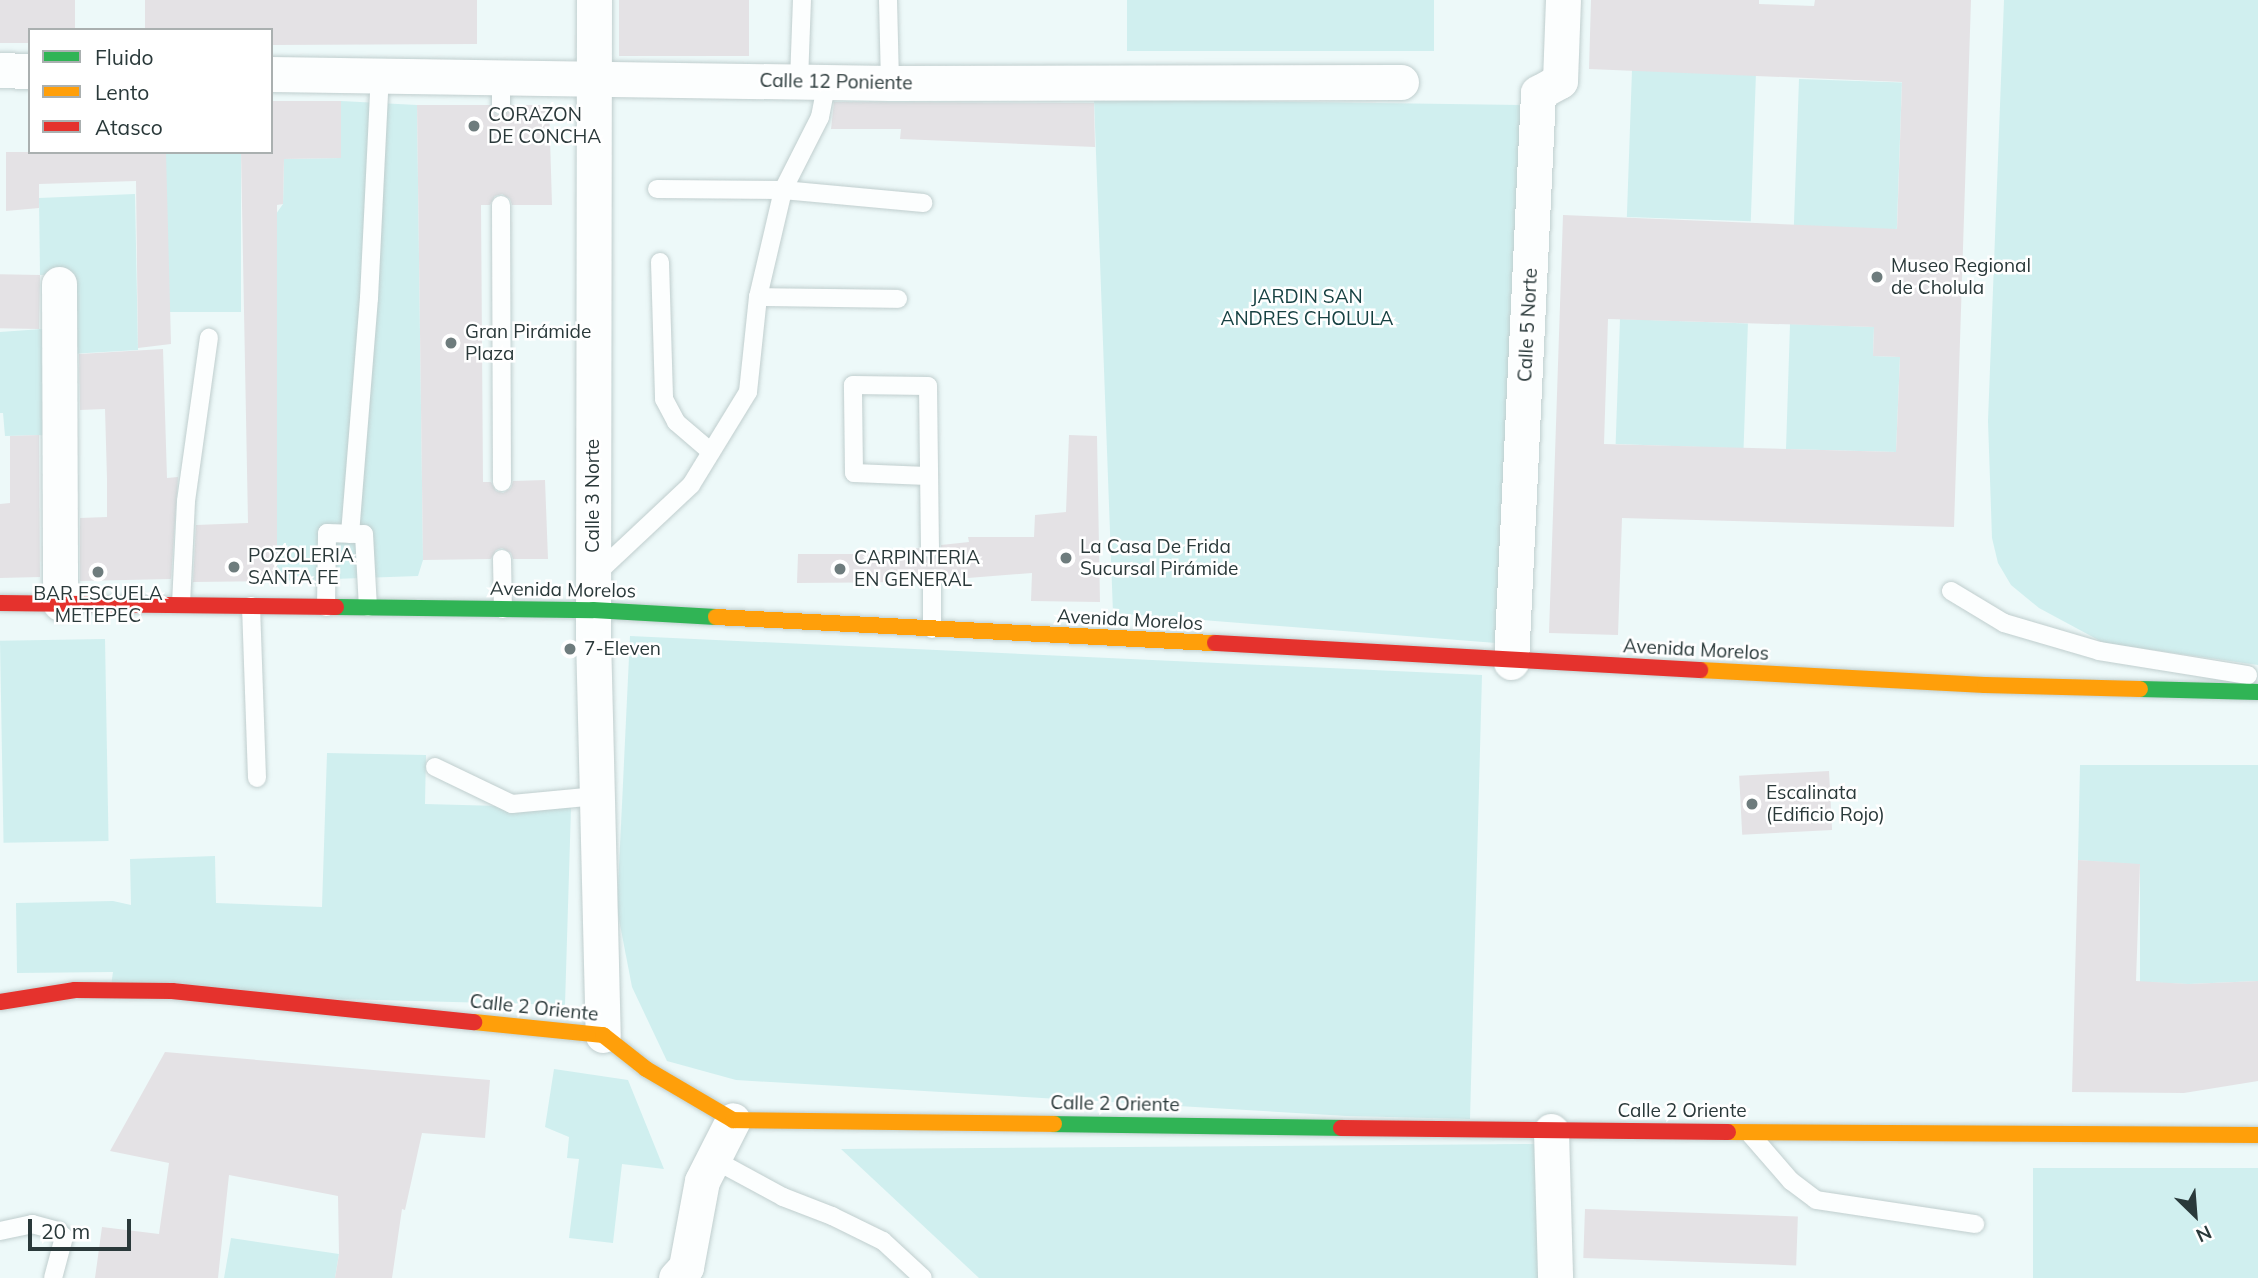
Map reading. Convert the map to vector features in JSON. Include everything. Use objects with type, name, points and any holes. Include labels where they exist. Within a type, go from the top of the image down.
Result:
[{"type":"main road","name":"Avenida Morelos","points":[[0,603],[502,610],[593,593],[932,629],[1511,662],[1985,685],[2258,692]]},
{"type":"main road","name":"Calle 2 Oriente","points":[[0,1002],[75,990],[172,991],[603,1035],[646,1069],[733,1119],[1551,1131],[2258,1135]]},
{"type":"street","name":"Calle 3 Norte","points":[[594,0],[593,593],[603,1035]]},
{"type":"street","name":"Calle 5 Norte","points":[[1511,662],[1538,93],[1560,81],[1563,0]]},
{"type":"street","points":[[0,70],[28,71]]},
{"type":"street","name":"Calle 12 Poniente","points":[[273,74],[380,76],[501,92],[593,78],[890,83],[1401,82]]},
{"type":"street","points":[[59,284],[60,603]]},
{"type":"street","points":[[676,1278],[685,1267],[702,1181],[733,1119]]},
{"type":"street","points":[[1551,1131],[1555,1278]]},
{"type":"lane","points":[[593,593],[691,485],[748,392],[758,298],[783,190],[820,117],[802,0]]},
{"type":"lane","points":[[888,0],[890,83]]},
{"type":"lane","points":[[350,534],[369,298],[380,76]]},
{"type":"lane","points":[[657,190],[783,190],[923,203]]},
{"type":"lane","points":[[501,205],[502,482]]},
{"type":"lane","points":[[660,262],[664,399],[676,422],[711,452]]},
{"type":"lane","points":[[758,298],[898,299]]},
{"type":"lane","points":[[181,604],[186,501],[209,338]]},
{"type":"lane","points":[[927,476],[853,473],[853,385],[928,386],[927,476],[930,548]]},
{"type":"lane","points":[[326,607],[327,533],[364,534],[368,607]]},
{"type":"lane","points":[[502,559],[502,610]]},
{"type":"lane","points":[[932,581],[932,629]]},
{"type":"lane","points":[[1951,591],[2004,623],[2099,651],[2258,677]]},
{"type":"lane","points":[[251,606],[257,778]]},
{"type":"lane","points":[[435,767],[512,804],[597,796]]},
{"type":"lane","points":[[1748,1132],[1791,1181],[1816,1200],[1975,1224]]},
{"type":"lane","points":[[713,1159],[783,1197],[832,1216],[883,1241],[923,1278]]},
{"type":"lane","points":[[0,1231],[32,1224],[58,1231],[64,1237],[53,1278]]},
{"type":"green space","points":[[1127,0],[1434,0],[1434,51],[1127,51]]},
{"type":"green space","points":[[2004,0],[2258,0],[2258,665],[2104,643],[2039,608],[2011,585],[1998,563],[1992,538],[1988,421]]},
{"type":"green space","points":[[1632,70],[1756,74],[1751,221],[1627,217]]},
{"type":"green space","points":[[1799,79],[1902,83],[1897,230],[1794,226]]},
{"type":"green space","name":"JARDIN SAN ANDRES CHOLULA","points":[[1094,99],[1521,105],[1496,643],[1113,613]]},
{"type":"green space","points":[[341,101],[417,105],[423,560],[418,576],[277,581],[276,214],[283,204],[284,159],[341,158]]},
{"type":"green space","points":[[166,154],[241,154],[241,312],[166,312]]},
{"type":"green space","points":[[135,194],[138,350],[70,354],[67,274],[40,275],[39,198]]},
{"type":"green space","points":[[1620,319],[1748,323],[1744,448],[1616,444]]},
{"type":"green space","points":[[1790,324],[1874,327],[1873,356],[1900,357],[1896,452],[1786,449]]},
{"type":"green space","points":[[42,329],[47,435],[5,436],[3,413],[0,413],[0,332]]},
{"type":"green space","points":[[630,636],[1482,675],[1470,1119],[1347,1116],[736,1080],[667,1061],[632,987],[617,909]]},
{"type":"green space","points":[[105,639],[109,841],[4,843],[0,641]]},
{"type":"green space","points":[[327,753],[426,755],[425,804],[571,808],[565,1005],[110,993],[113,972],[17,973],[16,903],[113,901],[131,905],[130,859],[215,856],[216,903],[322,907]]},
{"type":"green space","points":[[2080,765],[2258,765],[2258,981],[2189,984],[2140,982],[2140,865],[2078,860]]},
{"type":"green space","points":[[554,1069],[628,1080],[664,1169],[622,1164],[613,1243],[569,1238],[579,1159],[567,1158],[569,1137],[545,1127]]},
{"type":"green space","points":[[1541,1144],[1541,1278],[979,1278],[841,1149]]},
{"type":"green space","points":[[2033,1168],[2258,1168],[2258,1278],[2033,1278]]},
{"type":"green space","points":[[231,1238],[339,1254],[335,1278],[224,1278]]},
{"type":"building","points":[[0,0],[75,0],[75,28],[28,28],[28,43],[0,43]]},
{"type":"building","points":[[145,0],[477,0],[477,44],[273,45],[273,28],[145,28]]},
{"type":"building","points":[[619,0],[749,0],[749,56],[619,56]]},
{"type":"building","name":"Museo Regional de Cholula","points":[[1591,0],[1759,0],[1759,4],[1814,6],[1815,0],[1971,0],[1954,527],[1622,518],[1618,635],[1549,633],[1563,215],[1897,229],[1902,82],[1589,69]],"holes":[[[1608,319],[1874,327],[1873,356],[1900,357],[1896,452],[1604,444]]]},
{"type":"building","points":[[273,101],[341,101],[341,158],[284,159],[283,204],[277,205],[277,581],[193,582],[196,525],[248,523],[241,154],[273,154]]},
{"type":"building","points":[[834,102],[1094,103],[1095,147],[900,139],[901,129],[831,129]]},
{"type":"building","name":"Gran Pirámide Plaza","points":[[417,105],[490,105],[495,114],[502,116],[510,111],[512,105],[549,105],[552,205],[512,205],[510,199],[502,194],[495,196],[490,205],[481,205],[483,482],[491,482],[496,491],[503,493],[511,488],[513,481],[545,480],[548,559],[513,559],[511,553],[502,548],[496,550],[491,559],[423,560]]},
{"type":"building","points":[[6,152],[166,154],[171,344],[138,348],[136,181],[39,184],[39,208],[6,211]]},
{"type":"building","points":[[0,274],[40,275],[39,329],[0,328]]},
{"type":"building","points":[[163,349],[167,478],[178,477],[171,579],[80,581],[80,518],[107,517],[107,479],[105,409],[80,410],[79,354]]},
{"type":"building","points":[[39,435],[40,577],[0,578],[0,504],[10,503],[10,436]]},
{"type":"building","points":[[1069,435],[1097,436],[1100,602],[1031,601],[1032,573],[943,580],[938,572],[931,570],[923,575],[921,582],[797,583],[798,554],[857,554],[919,548],[924,558],[931,559],[940,554],[941,545],[969,542],[968,537],[1034,537],[1035,515],[1066,512]]},
{"type":"building","name":"Escalinata (Edificio Rojo)","points":[[1829,771],[1832,830],[1742,835],[1739,776]]},
{"type":"building","points":[[2078,860],[2140,864],[2136,981],[2189,984],[2258,981],[2258,1081],[2184,1093],[2072,1092]]},
{"type":"building","points":[[165,1052],[490,1080],[485,1138],[422,1133],[405,1210],[402,1209],[392,1278],[335,1278],[339,1254],[338,1196],[229,1175],[218,1278],[95,1278],[102,1227],[159,1234],[169,1163],[110,1151]]},
{"type":"building","points":[[1585,1209],[1798,1216],[1796,1265],[1583,1258]]},
{"type":"traffic: fast","points":[[336,607],[593,610],[716,617]]},
{"type":"traffic: fast","points":[[2140,689],[2258,692]]},
{"type":"traffic: fast","points":[[1054,1124],[1341,1128]]},
{"type":"traffic: slow","points":[[716,617],[1215,643]]},
{"type":"traffic: slow","points":[[1700,670],[1985,685],[2140,689]]},
{"type":"traffic: slow","points":[[474,1022],[603,1035],[646,1069],[733,1120],[1054,1124]]},
{"type":"traffic: slow","points":[[1728,1132],[2258,1135]]},
{"type":"traffic: jam","points":[[0,603],[336,607]]},
{"type":"traffic: jam","points":[[1215,643],[1700,670]]},
{"type":"traffic: jam","points":[[0,1002],[75,990],[172,991],[474,1022]]},
{"type":"traffic: jam","points":[[1341,1128],[1728,1132]]},
{"type":"place","name":"CORAZON DE CONCHA","points":[[474,126]]},
{"type":"place","name":"Museo Regional de Cholula","points":[[1877,277]]},
{"type":"place","name":"Gran Pirámide Plaza","points":[[451,343]]},
{"type":"place","name":"La Casa De Frida Sucursal Pirámide","points":[[1066,558]]},
{"type":"place","name":"POZOLERIA SANTA FE","points":[[234,567]]},
{"type":"place","name":"CARPINTERIA EN GENERAL","points":[[840,569]]},
{"type":"place","name":"BAR ESCUELA METEPEC","points":[[98,572]]},
{"type":"place","name":"7-Eleven","points":[[570,649]]},
{"type":"place","name":"Escalinata (Edificio Rojo)","points":[[1752,804]]}]
